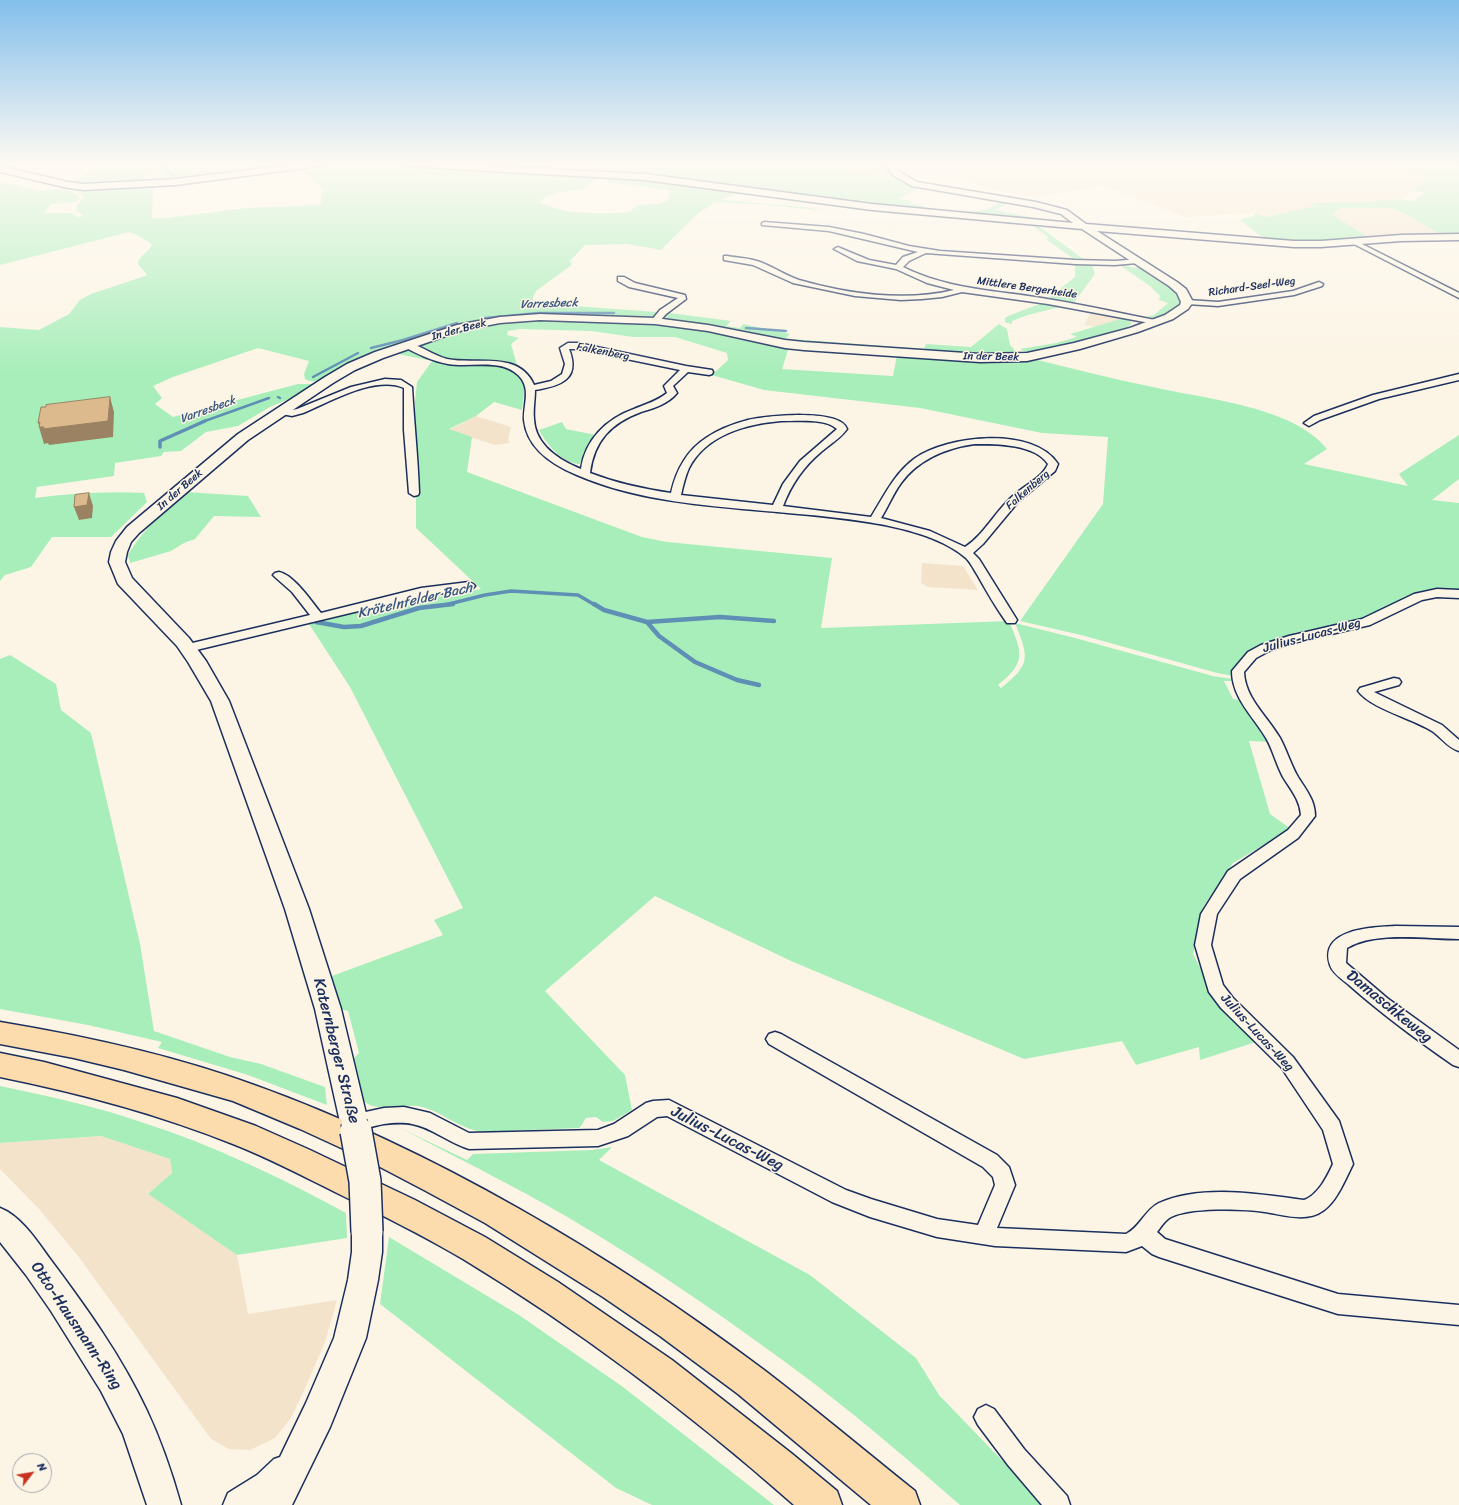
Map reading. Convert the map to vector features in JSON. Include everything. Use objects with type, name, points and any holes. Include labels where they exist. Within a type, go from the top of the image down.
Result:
[{"type":"highway","points":[[0,1033],[86,1050],[146,1064],[244,1093],[327,1128],[421,1173],[491,1210],[615,1287],[729,1366],[902,1505]]},
{"type":"highway","points":[[0,1065],[44,1074],[121,1096],[166,1106],[245,1136],[299,1159],[404,1210],[473,1248],[546,1293],[659,1372],[778,1466],[823,1505]]},
{"type":"street","points":[[847,233],[925,251],[1075,262],[1115,263],[1136,261]]},
{"type":"street","points":[[1094,233],[1182,291],[1187,302]]},
{"type":"street","points":[[1168,233],[1294,244],[1321,244],[1402,238],[1459,237]]},
{"type":"street","points":[[1352,241],[1459,296]]},
{"type":"street","name":"Mittlere Bergerheide","points":[[838,248],[845,253],[868,262],[898,267],[924,280],[960,290],[1044,301],[1155,322]]},
{"type":"street","points":[[898,267],[906,259],[925,251]]},
{"type":"street","points":[[727,258],[756,263],[796,282],[847,292],[873,295],[931,297],[943,296],[960,290]]},
{"type":"street","points":[[621,279],[632,285],[682,297],[682,300],[663,312],[655,321]]},
{"type":"street","name":"Richard-Seel-Weg","points":[[1187,302],[1218,304],[1294,293],[1319,284]]},
{"type":"street","name":"In der Beek","points":[[118,567],[118,552],[124,541],[133,530],[217,458],[280,411],[351,367],[378,354],[461,327],[506,319],[552,317],[655,321],[708,328],[785,344],[1000,358],[1039,355],[1112,337],[1155,322],[1178,311],[1187,302]]},
{"type":"street","points":[[407,345],[429,356],[449,362],[500,365],[512,368],[522,374],[531,388],[528,420],[537,444],[555,459],[585,475],[632,490],[674,497],[875,519],[926,533],[966,552],[973,559],[1011,620]]},
{"type":"street","name":"Falkenberg","points":[[531,388],[548,385],[566,375],[569,366],[564,348],[568,346],[578,346],[686,369],[709,372]]},
{"type":"street","points":[[585,475],[590,449],[598,436],[619,420],[661,403],[672,393],[668,386],[686,369]]},
{"type":"street","points":[[1309,423],[1317,418],[1376,397],[1459,377]]},
{"type":"street","points":[[280,411],[292,413],[300,411],[353,390],[374,384],[391,382],[404,384],[408,387],[409,430],[414,493]]},
{"type":"street","points":[[674,497],[682,473],[695,452],[707,442],[736,426],[762,419],[792,418],[819,419],[831,421],[841,426],[842,429],[840,433],[816,451],[796,472],[783,492],[777,508]]},
{"type":"street","name":"Falkenberg","points":[[875,519],[907,470],[929,455],[941,450],[968,442],[996,441],[1026,447],[1049,458],[1053,464],[1050,471],[1014,500],[997,517],[973,548],[966,552]]},
{"type":"street","name":"Katernberger Straße","points":[[118,567],[129,587],[188,648],[198,661],[220,701],[297,909],[328,1009],[351,1110],[365,1181],[368,1232],[367,1252],[363,1280],[350,1338],[337,1374],[274,1505]]},
{"type":"street","points":[[279,575],[296,590],[317,616]]},
{"type":"street","points":[[188,648],[421,592],[469,586]]},
{"type":"street","name":"Julius-Lucas-Weg","points":[[351,1110],[386,1116],[399,1114],[415,1117],[432,1123],[462,1139],[483,1142],[551,1138],[598,1138],[621,1130],[653,1109],[669,1108],[840,1196],[870,1208],[937,1228],[983,1236],[1126,1243],[1134,1241],[1143,1234],[1157,1216],[1165,1210],[1185,1204],[1223,1201],[1263,1203],[1304,1209],[1317,1204],[1333,1185],[1343,1164],[1332,1127],[1287,1062],[1227,1004],[1215,987],[1204,945],[1209,914],[1234,875],[1292,834],[1308,816],[1305,800],[1289,775],[1273,738],[1242,691],[1237,677],[1238,670],[1252,655],[1265,648],[1366,622],[1418,597],[1437,593],[1459,594]]},
{"type":"street","points":[[1394,682],[1365,691],[1372,696],[1437,728],[1459,747]]},
{"type":"street","name":"Damaschkeweg","points":[[1459,933],[1385,932],[1365,935],[1351,939],[1342,944],[1338,950],[1338,965],[1362,989],[1396,1016],[1459,1060]]},
{"type":"street","points":[[775,1039],[990,1161],[1002,1173],[1005,1186],[983,1236]]},
{"type":"street","name":"Otto-Hausmann-Ring","points":[[0,1221],[56,1290],[112,1377],[136,1424],[154,1470],[164,1505]]},
{"type":"street","points":[[1143,1234],[1159,1247],[1338,1304],[1459,1315]]},
{"type":"street","points":[[986,1417],[1016,1458],[1058,1505]]},
{"type":"street","name":"Katernberger Straße","points":[[240,1505],[269,1487],[294,1465]]},
{"type":"shaded area","points":[[1362,233],[1438,233],[1441,235],[1369,238]]},
{"type":"shaded area","points":[[1092,311],[1124,318],[1096,327],[1084,325]]},
{"type":"shaded area","points":[[476,416],[511,427],[508,439],[510,443],[495,445],[449,430]]},
{"type":"shaded area","points":[[922,563],[963,566],[978,590],[928,587],[921,583]]},
{"type":"shaded area","points":[[101,1136],[170,1159],[172,1173],[148,1194],[237,1255],[248,1314],[337,1300],[325,1342],[306,1386],[291,1418],[275,1438],[250,1450],[229,1449],[211,1439],[78,1256],[39,1209],[0,1169],[0,1143]]},
{"type":"green space","points":[[0,233],[124,233],[0,265]]},
{"type":"green space","points":[[133,233],[678,233],[661,250],[627,244],[585,245],[570,261],[572,264],[569,267],[536,291],[533,297],[533,303],[670,313],[731,321],[726,326],[740,328],[743,324],[790,334],[786,338],[791,339],[924,349],[926,344],[971,347],[999,324],[1007,329],[1010,345],[1019,355],[789,347],[782,369],[893,376],[897,355],[1017,362],[1034,359],[1123,381],[1246,406],[1270,414],[1293,423],[1312,434],[1327,449],[1304,464],[1408,486],[1399,474],[1459,435],[1459,479],[1432,500],[1459,503],[1459,592],[1404,597],[1372,616],[1334,628],[1318,628],[1294,633],[1296,636],[1258,647],[1233,676],[1217,673],[1085,636],[1020,621],[1103,504],[1108,437],[1042,433],[920,408],[764,390],[698,371],[714,373],[728,360],[727,353],[675,337],[633,337],[591,331],[520,329],[508,331],[507,335],[519,338],[511,344],[517,365],[513,371],[525,386],[522,410],[494,402],[476,416],[449,429],[472,437],[467,472],[642,537],[667,542],[832,558],[821,628],[1009,621],[1017,641],[1019,656],[1018,663],[1014,670],[998,685],[1001,688],[1018,673],[1024,660],[1025,653],[1015,623],[1213,676],[1233,679],[1234,681],[1224,681],[1233,699],[1247,701],[1272,742],[1249,741],[1270,814],[1291,829],[1233,863],[1203,907],[1193,954],[1214,995],[1259,1041],[1200,1060],[1199,1047],[1136,1065],[1122,1041],[1024,1059],[791,961],[655,896],[545,991],[625,1075],[632,1110],[613,1121],[603,1122],[596,1117],[586,1118],[579,1128],[483,1132],[465,1127],[432,1110],[416,1106],[380,1107],[367,1104],[362,1099],[352,1060],[359,1053],[348,1011],[341,1009],[332,976],[443,935],[434,920],[463,908],[350,687],[307,621],[481,589],[416,528],[416,467],[412,430],[417,382],[432,361],[393,353],[338,380],[326,382],[309,381],[305,379],[304,374],[309,361],[258,348],[173,377],[153,386],[162,398],[155,404],[173,417],[298,384],[313,385],[296,396],[270,407],[238,426],[206,432],[181,451],[164,452],[161,456],[115,463],[114,476],[37,487],[35,498],[90,493],[130,492],[144,493],[147,502],[111,537],[52,537],[31,567],[5,575],[0,581],[0,327],[39,330],[69,314],[80,300],[91,294],[147,275],[138,264],[140,258],[149,250],[152,244]]},
{"type":"green space","points":[[1043,233],[1048,233],[1086,261],[1075,260],[1046,239],[1049,238]]},
{"type":"green space","points":[[1257,233],[1362,233],[1369,238],[1322,243],[1267,241]]},
{"type":"green space","points":[[1438,233],[1459,233],[1459,235],[1441,235]]},
{"type":"green space","points":[[1075,264],[1092,264],[1095,274],[1073,304],[1046,300],[1075,277]]},
{"type":"green space","points":[[1118,264],[1136,268],[1142,267],[1176,289],[1182,299],[1180,306],[1157,319],[1145,317],[1154,315],[1168,303],[1159,300],[1160,296],[1150,286]]},
{"type":"green space","points":[[1042,303],[1064,306],[1028,315],[1012,321],[1012,324],[1004,322],[1006,320],[1004,319],[1008,316]]},
{"type":"green space","points":[[1124,318],[1131,322],[1128,327],[1140,323],[1141,326],[1041,353],[1026,353],[1020,349],[1056,343],[1077,337],[1070,334]]},
{"type":"green space","points":[[562,422],[566,429],[596,435],[585,451],[580,464],[567,461],[561,457],[546,441],[539,430]]},
{"type":"green space","points":[[186,492],[248,496],[261,517],[214,516],[195,539],[184,543],[171,551],[130,563],[128,555],[140,537],[154,521]]},
{"type":"green space","points":[[10,655],[56,684],[61,710],[91,733],[140,944],[154,1031],[230,1057],[261,1064],[325,1087],[327,1105],[248,1075],[158,1048],[162,1042],[88,1025],[0,1009],[0,659]]},
{"type":"green space","points":[[0,1086],[124,1116],[220,1151],[296,1187],[346,1213],[347,1238],[237,1255],[148,1194],[172,1173],[170,1159],[101,1136],[0,1143]]},
{"type":"green space","points":[[398,1127],[467,1160],[473,1154],[592,1150],[612,1147],[599,1160],[810,1275],[916,1358],[939,1395],[1045,1505],[960,1505],[853,1414],[816,1385],[692,1296],[629,1254],[564,1215],[503,1181]]},
{"type":"green space","points":[[389,1237],[519,1315],[623,1387],[774,1505],[652,1505],[616,1488],[380,1304]]},
{"type":"building","points":[[110,397],[108,421],[43,429],[44,427],[39,427],[40,422],[38,423],[41,407],[46,407],[46,405]]},
{"type":"building","points":[[89,493],[87,505],[74,507],[75,495]]},
{"type":"waterway","name":"Varresbeck","points":[[485,318],[538,313],[614,313]]},
{"type":"waterway","name":"Varresbeck","points":[[371,348],[403,340],[457,323]]},
{"type":"waterway","name":"Varresbeck","points":[[746,328],[786,331]]},
{"type":"waterway","name":"Varresbeck","points":[[313,377],[358,353]]},
{"type":"waterway","name":"Varresbeck","points":[[202,422],[269,398]]},
{"type":"waterway","name":"Varresbeck","points":[[160,447],[160,441],[205,421]]},
{"type":"waterway","name":"Krötelnfelder Bach","points":[[445,605],[485,595],[511,591],[578,595],[595,605]]},
{"type":"waterway","name":"Krötelnfelder Bach","points":[[445,605],[453,604]]},
{"type":"waterway","name":"Krötelnfelder Bach","points":[[594,604],[604,610],[647,622]]},
{"type":"waterway","name":"Krötelnfelder Bach","points":[[316,622],[344,627],[361,626],[419,608],[445,605]]},
{"type":"waterway","points":[[647,622],[720,617],[774,621]]},
{"type":"waterway","name":"Krötelnfelder Bach","points":[[647,622],[659,636],[695,662],[737,680],[759,685]]}]
